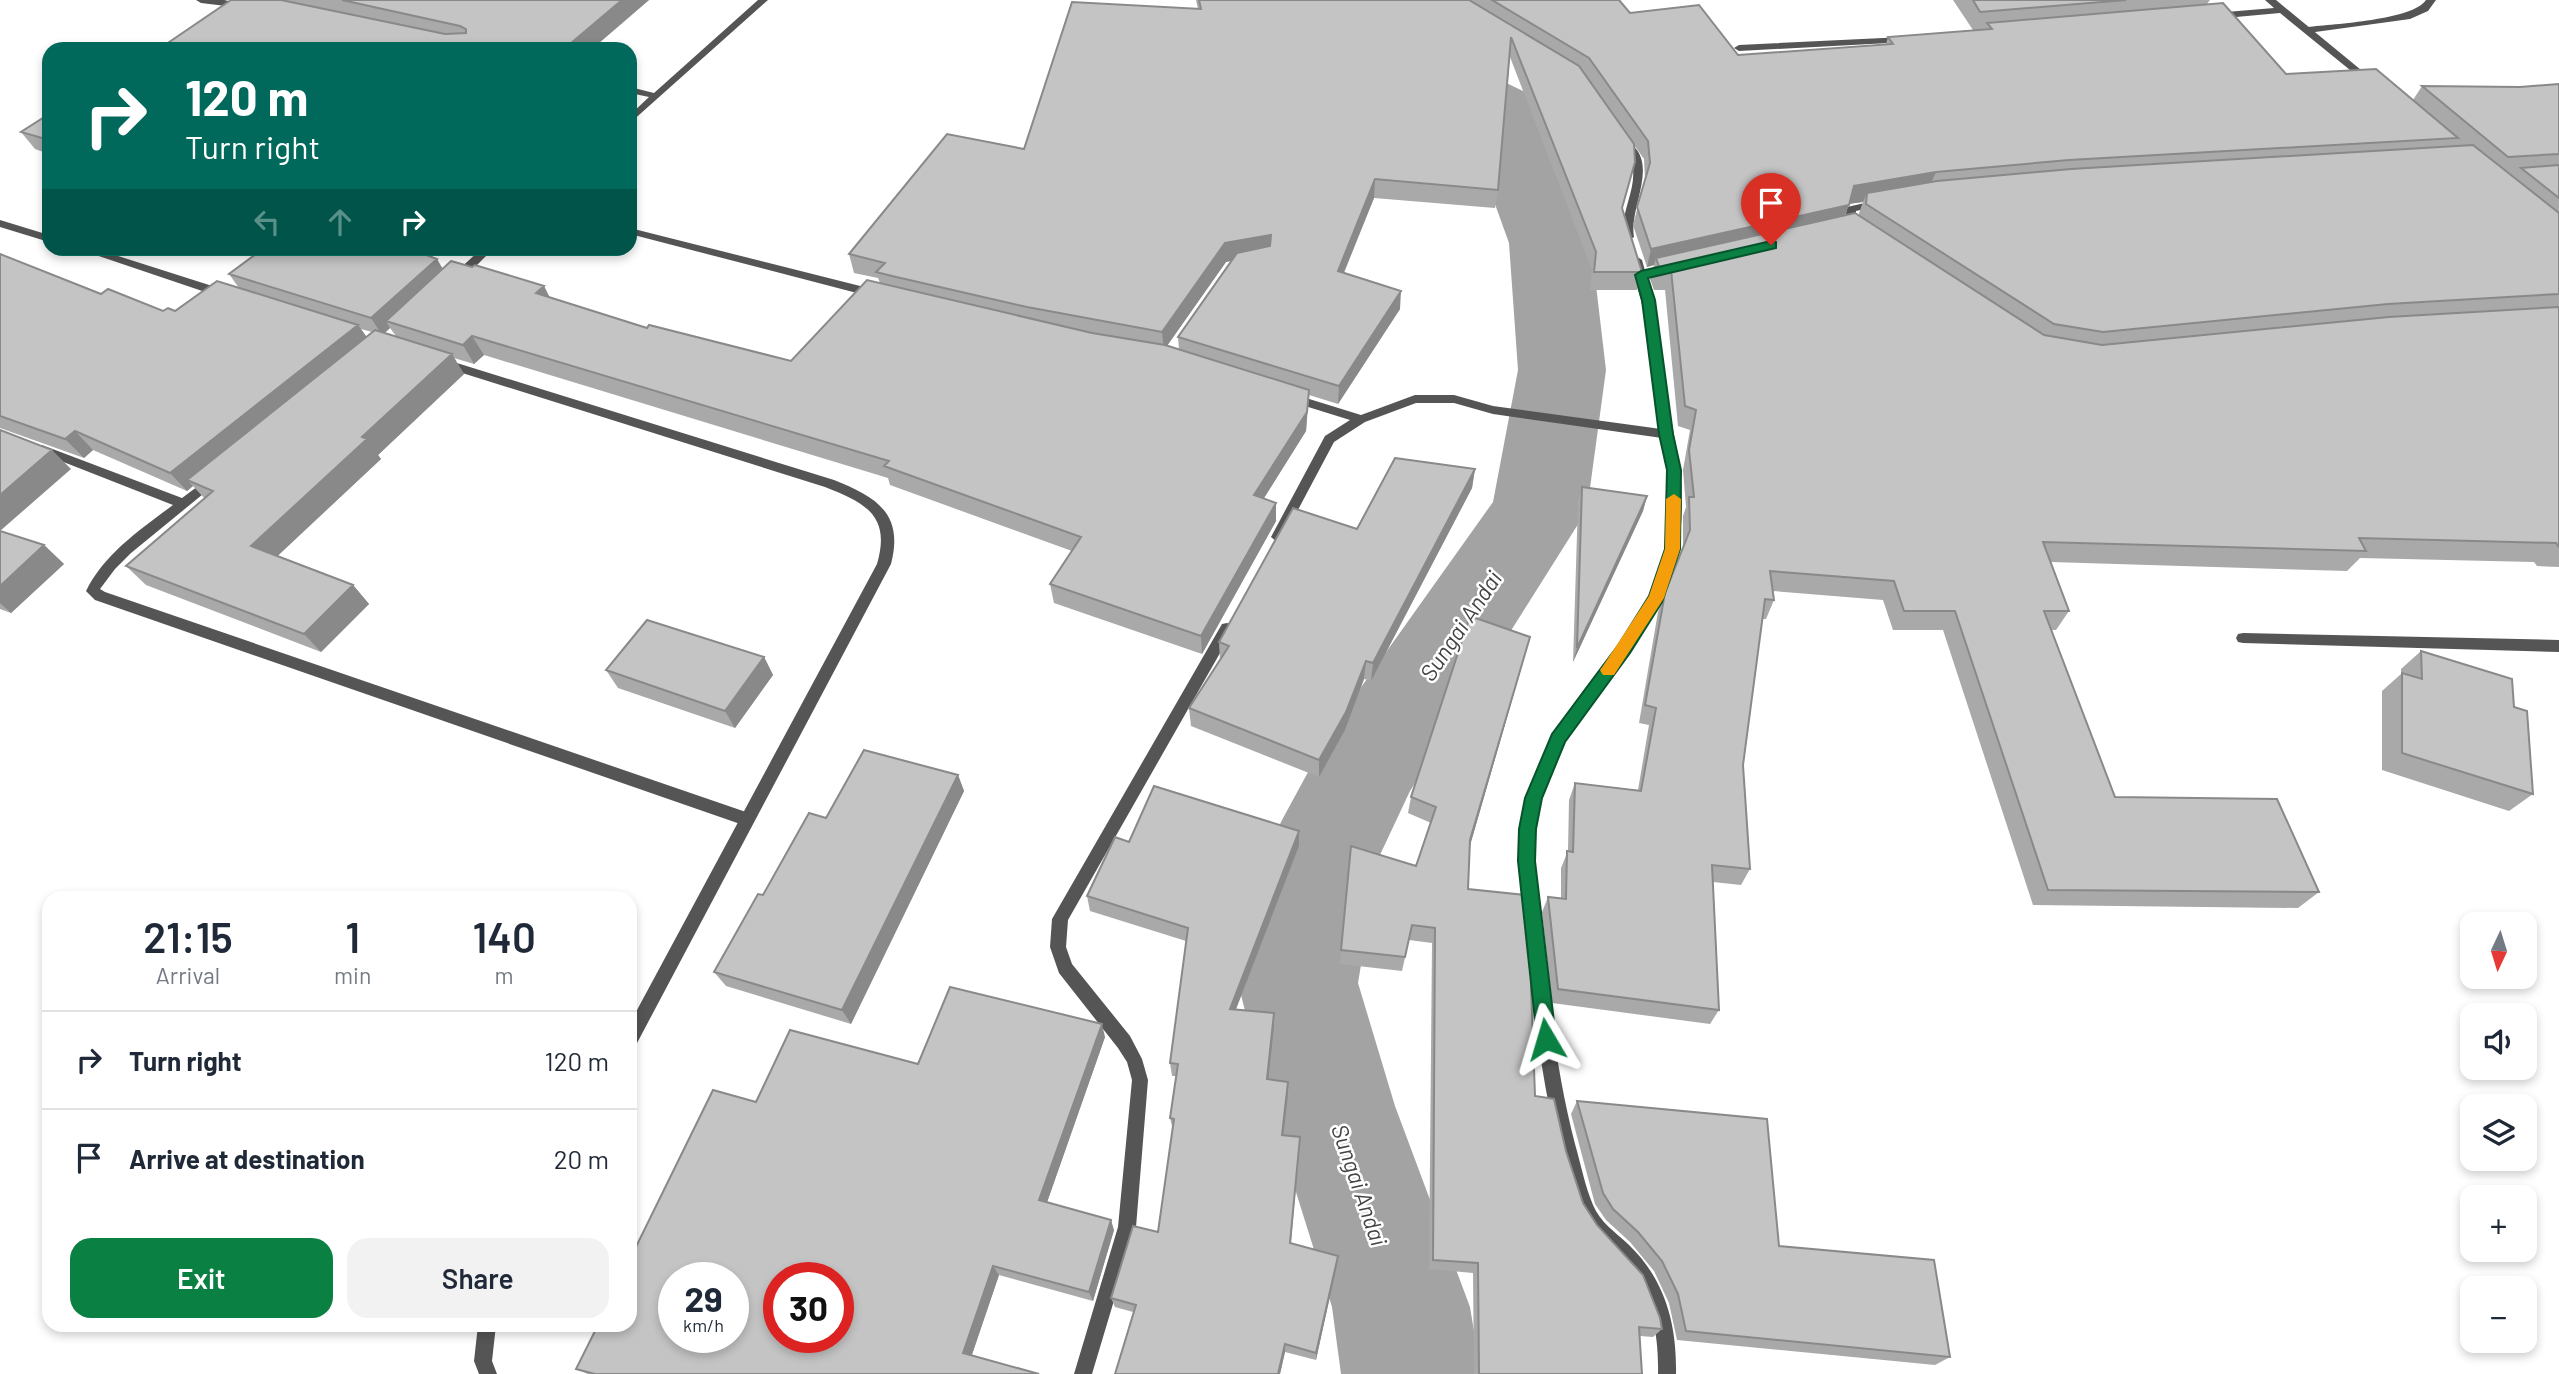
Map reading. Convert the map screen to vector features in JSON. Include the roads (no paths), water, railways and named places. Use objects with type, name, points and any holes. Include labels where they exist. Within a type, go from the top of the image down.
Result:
[{"type":"street","points":[[201,0],[256,6]]},
{"type":"street","points":[[2270,0],[2373,85]]},
{"type":"street","points":[[2308,30],[2407,17],[2425,9],[2431,0]]},
{"type":"street","points":[[637,114],[757,1]]},
{"type":"street","points":[[2204,17],[2282,10]]},
{"type":"street","points":[[1739,48],[1919,40]]},
{"type":"street","points":[[637,92],[656,96]]},
{"type":"street","points":[[1616,131],[1637,161],[1638,181],[1625,225],[1648,274],[1666,434],[1674,470],[1673,549],[1656,598],[1624,648],[1558,739],[1533,798],[1527,829],[1526,861],[1549,1064],[1581,1199],[1597,1231],[1621,1250],[1643,1273],[1659,1304],[1669,1342],[1667,1374]]},
{"type":"street","points":[[1849,227],[1851,209],[1891,201]]},
{"type":"street","points":[[0,223],[42,237]]},
{"type":"street","points":[[1836,230],[1849,227]]},
{"type":"street","points":[[1849,227],[1860,236]]},
{"type":"street","points":[[637,233],[886,297]]},
{"type":"street","points":[[105,256],[239,298]]},
{"type":"street","points":[[451,283],[480,256]]},
{"type":"street","points":[[436,360],[804,474],[856,494],[880,512],[890,537],[884,564],[637,1026]]},
{"type":"street","points":[[1284,395],[1361,419]]},
{"type":"street","points":[[1266,557],[1329,439],[1361,419],[1415,399],[1454,399],[1493,410],[1666,434]]},
{"type":"street","points":[[34,446],[184,504]]},
{"type":"street","points":[[226,471],[116,559],[97,579],[93,591],[100,596],[746,819]]},
{"type":"street","points":[[1083,1374],[1127,1227],[1140,1080],[1134,1059],[1124,1042],[1065,968],[1058,947],[1060,919],[1234,617]]},
{"type":"street","points":[[2243,638],[2559,646]]},
{"type":"street","points":[[486,1332],[483,1362],[488,1374]]},
{"type":"waterway","name":"Sungai Andai","points":[[1272,0],[1313,30],[1441,80],[1498,108],[1550,243],[1562,370],[1539,510],[1370,761],[1322,856],[1298,983],[1332,1106],[1401,1307],[1411,1374]]}]
